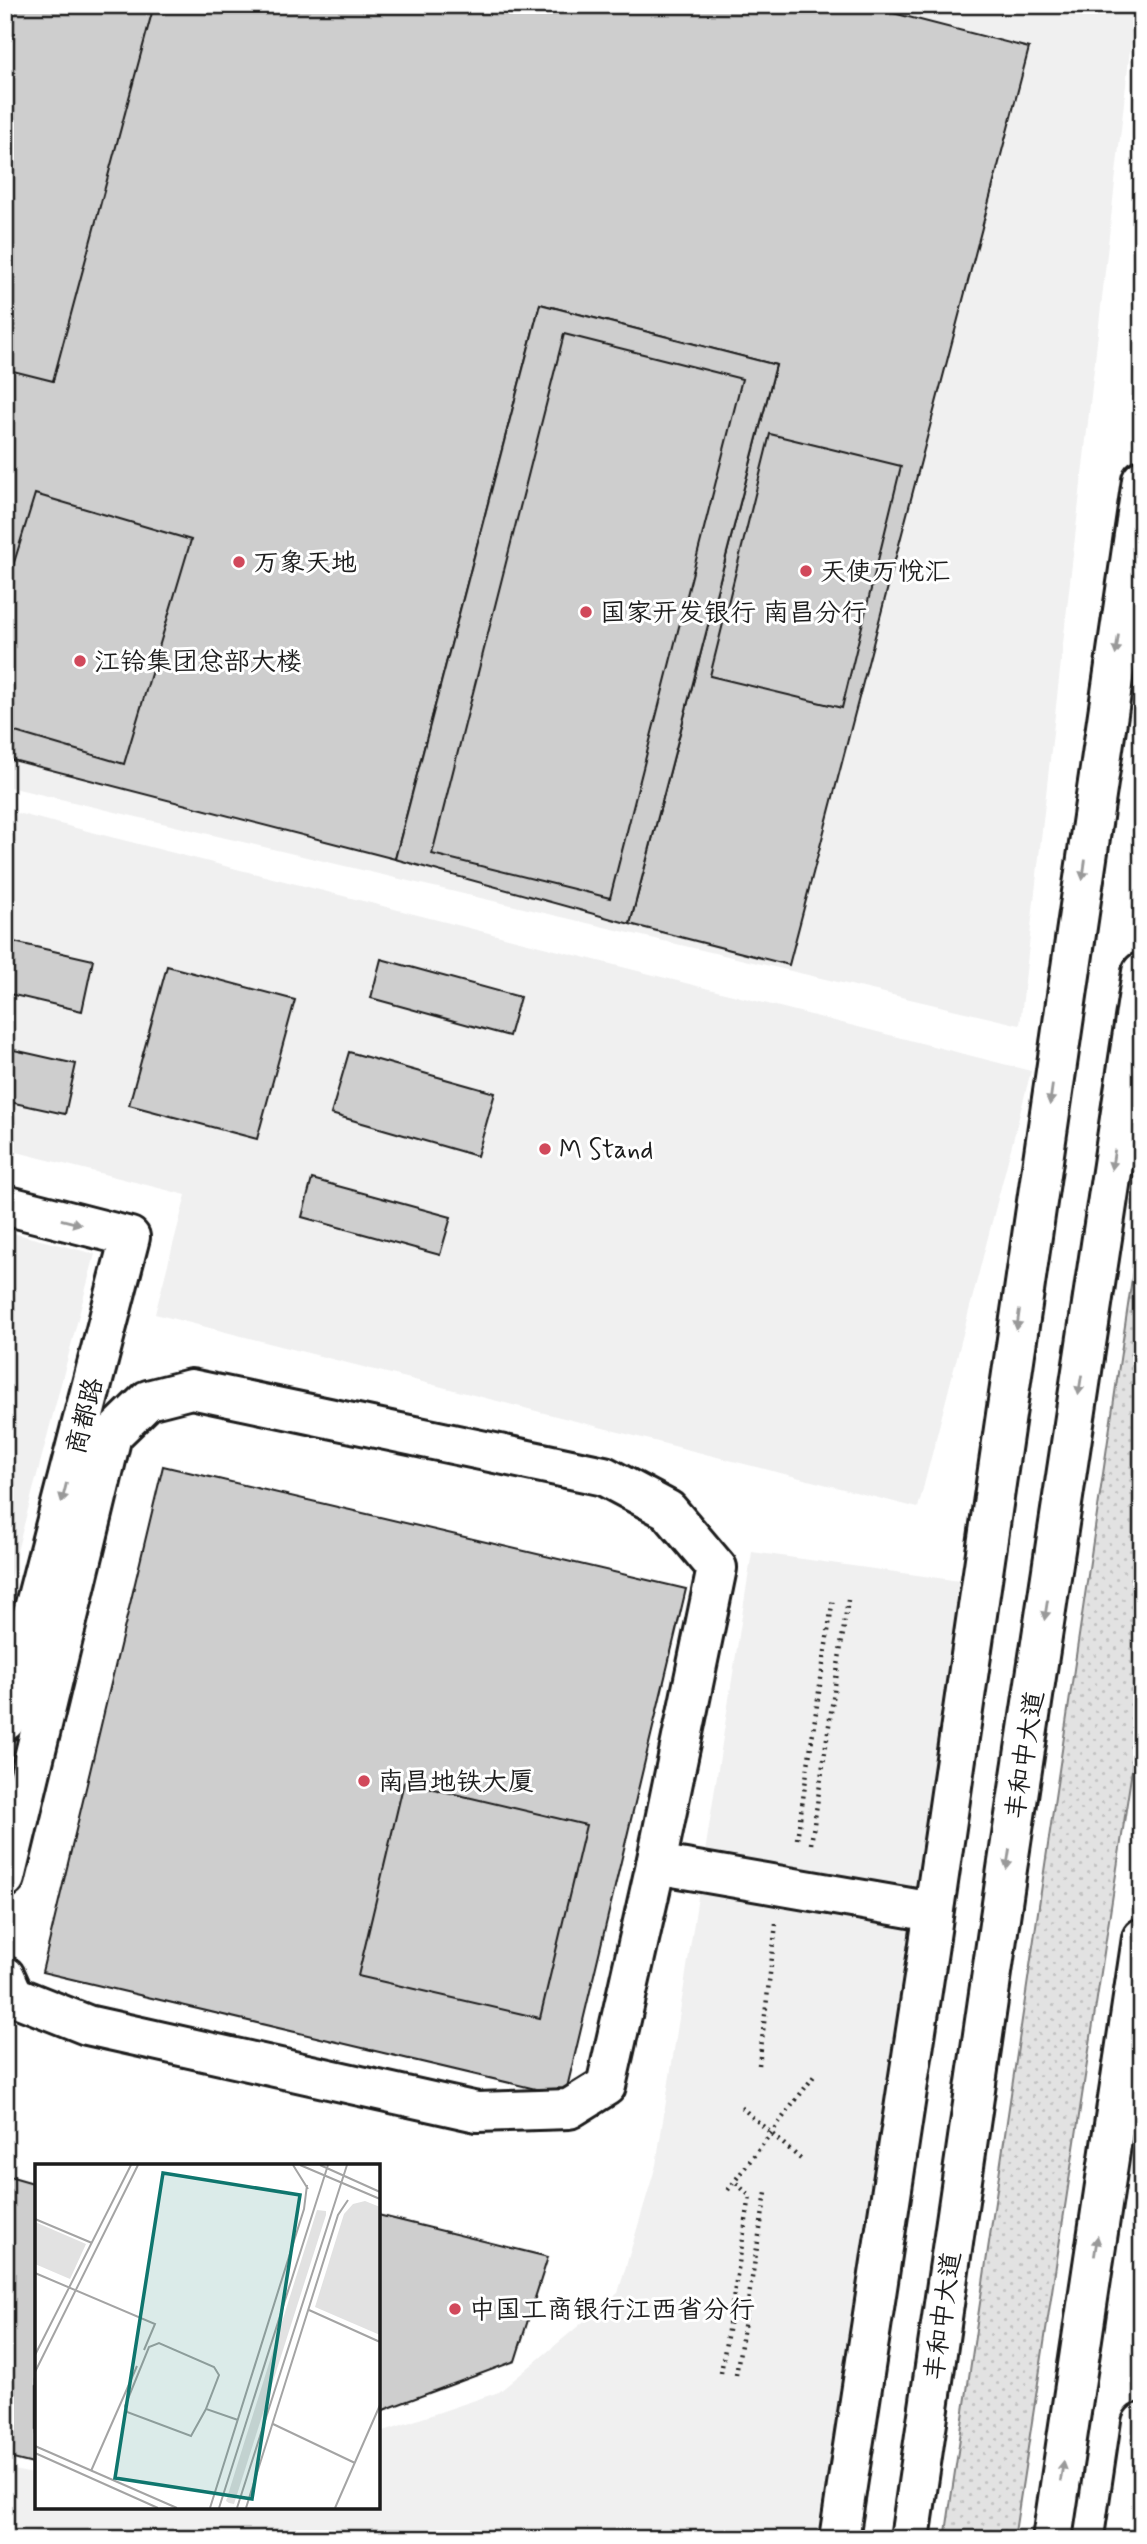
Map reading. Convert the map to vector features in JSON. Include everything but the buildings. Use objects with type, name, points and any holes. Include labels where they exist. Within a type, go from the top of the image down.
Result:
[{"type":"main road","points":[[839,2539],[1142,480]]},
{"type":"main road","name":"丰和中大道","points":[[909,2539],[1142,972]]},
{"type":"main road","name":"商都路","points":[[5,1205],[130,1237],[5,1721]]},
{"type":"main road","points":[[5,1878],[111,1435],[148,1400],[191,1389],[604,1476],[668,1510],[717,1568],[656,1864],[606,2086],[569,2109],[477,2112],[87,2025],[15,1996],[5,1976]]},
{"type":"main road","points":[[656,1864],[933,1912]]},
{"type":"main road","points":[[1052,2539],[1142,1938]]},
{"type":"main road","points":[[1125,2539],[1142,2423]]},
{"type":"path","points":[[797,1839],[833,1598]]},
{"type":"path","points":[[811,1844],[848,1600]]},
{"type":"path","points":[[759,2064],[781,1885]]},
{"type":"path","points":[[728,2190],[814,2076]]},
{"type":"path","points":[[741,2107],[802,2160]]},
{"type":"path","points":[[721,2373],[750,2196],[734,2181]]},
{"type":"path","points":[[736,2375],[766,2193]]},
{"type":"shaded area","name":"万象天地","points":[[5,5],[1135,5],[1020,1025],[5,786]]},
{"type":"shaded area","points":[[5,810],[1031,1071],[918,1508],[155,1314],[186,1195],[5,1149]]},
{"type":"shaded area","points":[[1142,1211],[1142,1705],[1014,2539],[945,2539]]},
{"type":"shaded area","points":[[5,1231],[95,1254],[5,1597]]},
{"type":"shaded area","points":[[752,1552],[967,1582],[816,2539],[68,2539],[5,2525],[5,2468],[35,2475],[35,2509],[380,2509],[380,2432],[499,2392],[618,2293],[656,2165]]},
{"type":"place","name":"万象天地","points":[[239,562]]},
{"type":"place","name":"天使万悦汇","points":[[806,571]]},
{"type":"place","name":"国家开发银行 南昌分行","points":[[586,612]]},
{"type":"place","name":"江铃集团总部大楼","points":[[80,661]]},
{"type":"place","name":"M Stand","points":[[545,1149]]},
{"type":"place","name":"南昌地铁大厦","points":[[364,1781]]},
{"type":"place","name":"中国工商银行江西省分行","points":[[455,2309]]}]
